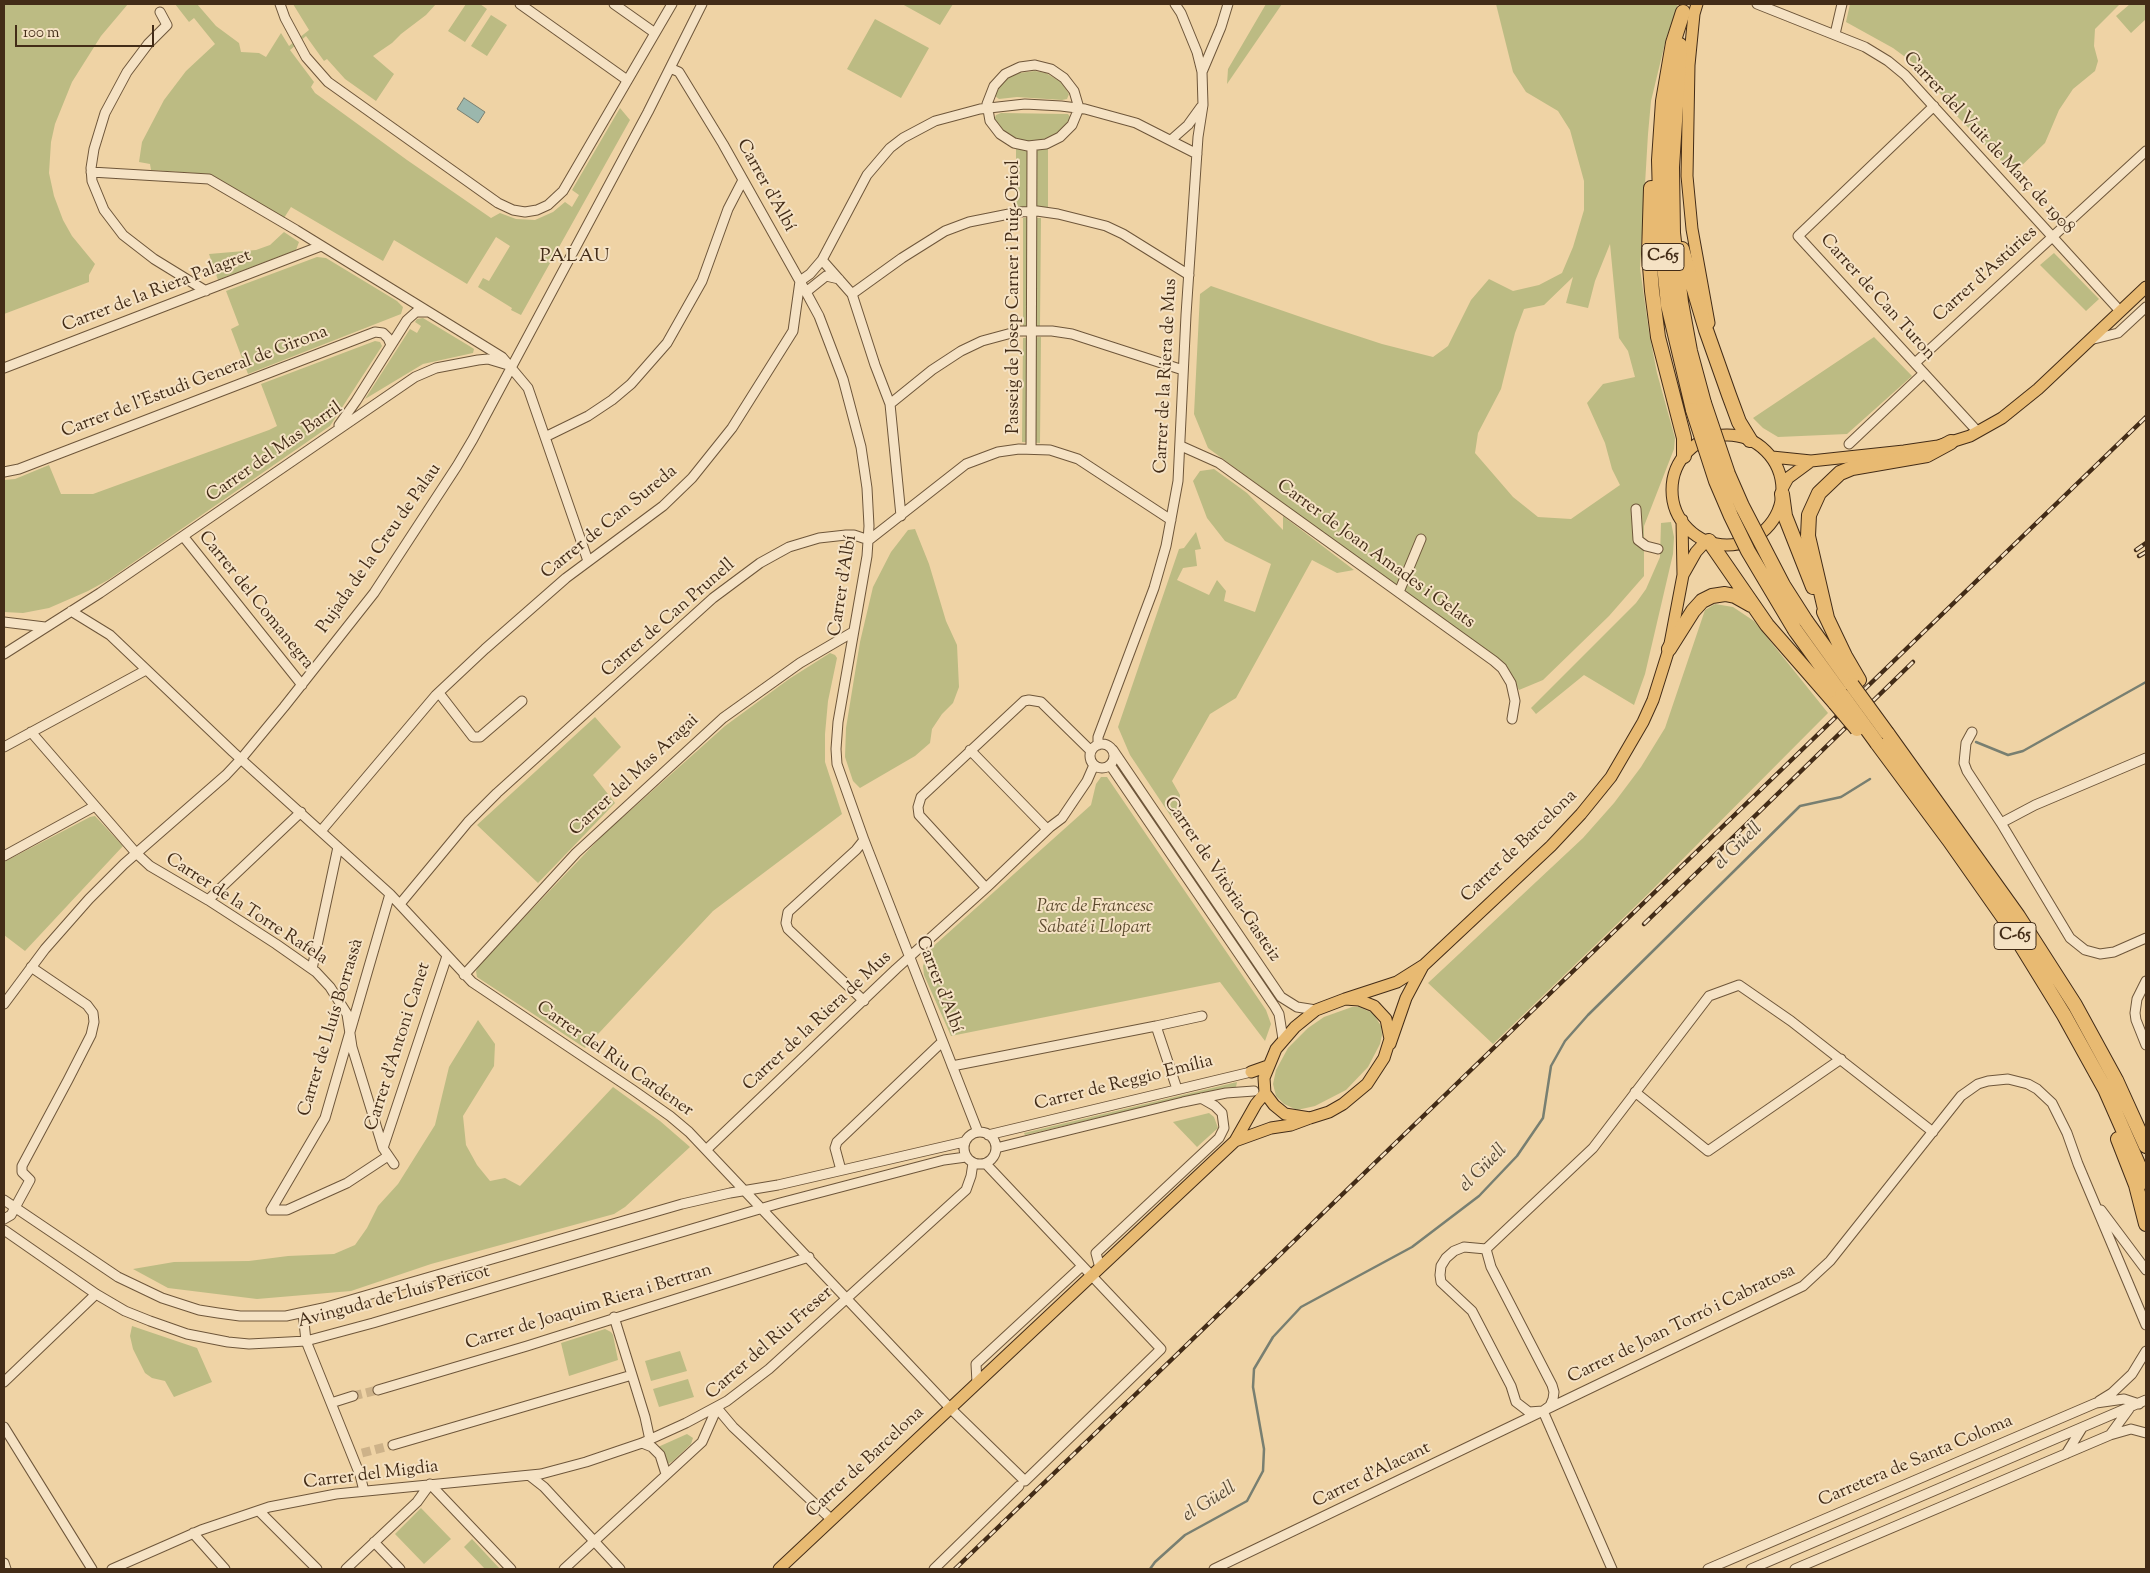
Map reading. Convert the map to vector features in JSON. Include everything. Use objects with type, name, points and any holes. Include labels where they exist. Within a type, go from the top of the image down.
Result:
[{"type":"highway","name":"C-65","points":[[1684,8],[1673,43],[1663,101],[1659,160],[1662,243],[1668,305],[1698,406],[1742,506],[1783,585],[1800,625],[1847,691],[1875,746],[1920,799],[2013,933],[2064,1015],[2099,1079],[2146,1182]]},
{"type":"highway","name":"C-65","points":[[1684,8],[1673,151],[1673,233],[1681,302],[1698,406]]},
{"type":"highway","points":[[1663,101],[1655,136],[1649,254],[1658,337],[1684,438],[1684,456]]},
{"type":"highway","points":[[1673,151],[1677,216],[1683,254],[1710,340],[1739,422],[1750,440]]},
{"type":"highway","points":[[1827,618],[1808,536],[1810,515],[1819,492],[1840,473],[1852,468],[1928,455],[1951,442]]},
{"type":"highway","points":[[1782,492],[1785,516],[1827,618],[1845,656],[1847,691]]},
{"type":"highway","points":[[1708,541],[1756,609]]},
{"type":"highway","points":[[1669,649],[1693,610],[1702,601],[1712,596],[1725,594],[1735,596],[1756,609],[1847,691]]},
{"type":"highway","name":"C-65","points":[[1847,691],[1890,731],[2018,916],[2075,1006],[2099,1049],[2146,1146]]},
{"type":"highway","points":[[2099,1049],[2120,1075],[2146,1125]]},
{"type":"highway","points":[[2099,1079],[2113,1126],[2136,1185],[2146,1224]]},
{"type":"main road","points":[[1697,4],[1694,14],[1689,65],[1687,176],[1692,230],[1709,316],[1710,340]]},
{"type":"main road","points":[[1772,457],[1811,461],[1904,452],[1951,442],[1978,432],[2002,418],[2038,389],[2146,287]]},
{"type":"main road","points":[[1782,492],[1780,475],[1772,457],[1764,448],[1750,440],[1734,435],[1714,436],[1698,444],[1684,456],[1676,471],[1672,487],[1674,503],[1682,520],[1691,531],[1708,541],[1736,544],[1756,537],[1768,527],[1775,517],[1788,478],[1811,461]]},
{"type":"main road","name":"Carrer de Barcelona","points":[[1345,1000],[1397,982],[1424,965],[1551,846],[1596,798],[1633,741],[1653,700],[1669,649],[1683,575],[1682,520]]},
{"type":"main road","name":"Carrer de Barcelona","points":[[1683,575],[1696,552],[1708,541]]},
{"type":"main road","name":"Carrer de Barcelona","points":[[1388,1049],[1398,1028],[1406,998],[1424,965]]},
{"type":"main road","points":[[1345,1000],[1360,1000],[1368,1003],[1383,1014],[1388,1026],[1390,1039],[1388,1049],[1376,1072],[1356,1094],[1329,1112],[1310,1118],[1291,1117],[1274,1105],[1261,1091],[1268,1066],[1283,1039],[1295,1026],[1316,1010],[1345,1000]]},
{"type":"main road","name":"Carrer de Reggio Emília","points":[[1250,1072],[1268,1066]]},
{"type":"main road","name":"Carrer de Barcelona","points":[[780,1569],[1234,1143],[1256,1104],[1261,1091]]},
{"type":"main road","name":"Carrer de Barcelona","points":[[1234,1143],[1271,1128],[1310,1118]]},
{"type":"street","points":[[280,4],[285,18],[306,56],[328,82],[498,203],[513,210],[525,212],[537,210],[548,205],[561,194],[672,4]]},
{"type":"street","points":[[520,4],[627,80]]},
{"type":"street","points":[[614,4],[655,32]]},
{"type":"street","name":"Pujada de la Creu de Palau","points":[[4,1004],[31,967],[89,899],[136,853],[226,775],[241,759],[374,593],[469,446],[648,112],[702,4]]},
{"type":"street","name":"Carrer de la Riera de Mus","points":[[1098,745],[1098,737],[1154,588],[1174,505],[1180,446],[1197,154],[1203,105],[1202,72],[1191,34],[1175,4]]},
{"type":"street","points":[[1202,72],[1221,27],[1228,4]]},
{"type":"street","name":"Carrer del Vuit de Març de 1908","points":[[1757,4],[1865,47],[1888,61],[1905,75],[2120,311]]},
{"type":"street","points":[[1835,34],[1842,4]]},
{"type":"street","points":[[160,12],[167,25],[140,54],[114,93],[98,131],[94,149],[92,181],[101,205],[123,236],[154,259],[206,291]]},
{"type":"street","points":[[987,108],[991,91],[999,80],[1012,70],[1032,65],[1047,68],[1064,78],[1074,91],[1079,108]]},
{"type":"street","name":"Carrer d'Albí","points":[[670,68],[678,72],[743,180],[800,281],[819,316],[842,379],[861,447],[867,488],[869,540],[838,722],[837,764],[909,958],[978,1132]]},
{"type":"street","points":[[800,281],[810,274],[822,260],[867,175],[890,148],[919,128],[953,114],[1025,104],[1079,108],[1136,123],[1197,154]]},
{"type":"street","points":[[1171,140],[1188,124],[1203,105]]},
{"type":"street","name":"Carrer de Can Turon","points":[[1934,106],[1798,236],[1978,432]]},
{"type":"street","name":"Passeig de Josep Carner i Puig-Oriol","points":[[987,108],[990,121],[1000,134],[1014,142],[1032,146],[1046,144],[1064,135],[1074,122],[1079,108]]},
{"type":"street","name":"Passeig de Josep Carner i Puig-Oriol","points":[[1031,449],[1032,146]]},
{"type":"street","name":"Carrer d'Astúries","points":[[1915,363],[2146,151]]},
{"type":"street","points":[[92,172],[208,179],[400,293],[502,357],[528,388],[588,561]]},
{"type":"street","points":[[545,437],[588,416],[612,400],[631,384],[667,343],[702,281],[728,209],[743,180]]},
{"type":"street","points":[[852,294],[902,258],[945,231],[994,216],[1031,211],[1058,214],[1106,226],[1124,234],[1189,275]]},
{"type":"street","name":"Carrer de la Riera Palagret","points":[[4,368],[321,246]]},
{"type":"street","points":[[822,260],[852,294],[874,365],[890,404],[901,516]]},
{"type":"street","points":[[806,292],[826,276],[839,279]]},
{"type":"street","name":"Carrer de Can Sureda","points":[[321,831],[439,693],[485,649],[588,561],[663,506],[692,478],[721,443],[749,403],[793,331],[800,281]]},
{"type":"street","points":[[400,293],[408,304],[407,320]]},
{"type":"street","points":[[2090,340],[2118,333],[2146,307]]},
{"type":"street","points":[[335,430],[407,320],[416,312],[431,313]]},
{"type":"street","points":[[890,404],[932,370],[961,351],[1019,331],[1072,334],[1183,370]]},
{"type":"street","name":"Carrer de l'Estudi General de Girona","points":[[4,472],[375,332],[383,333],[391,345]]},
{"type":"street","name":"Carrer del Mas Barril","points":[[4,654],[100,593],[404,382],[436,368],[488,359],[511,366]]},
{"type":"street","points":[[1850,444],[1924,373]]},
{"type":"street","points":[[359,396],[359,401],[365,410]]},
{"type":"street","name":"Carrer de Joan Amades i Gelats","points":[[1180,446],[1219,462],[1502,668],[1515,701],[1512,719]]},
{"type":"street","points":[[869,540],[966,464],[998,452],[1031,449],[1050,450],[1078,459],[1171,520]]},
{"type":"street","points":[[1636,509],[1638,540],[1646,546],[1658,549]]},
{"type":"street","name":"Carrer de Can Prunell","points":[[400,904],[480,810],[728,586],[760,563],[804,542],[846,535],[854,535],[869,540]]},
{"type":"street","name":"Carrer del Comanegra","points":[[183,536],[302,685]]},
{"type":"street","points":[[1399,592],[1421,539]]},
{"type":"street","name":"Carrer del Riu Cardener","points":[[71,611],[110,635],[241,759],[390,894],[464,975],[670,1116],[706,1150],[809,1257],[1022,1483]]},
{"type":"street","points":[[4,622],[45,627]]},
{"type":"street","name":"Carrer del Mas Aragai","points":[[464,975],[582,847],[723,718],[800,663],[853,632]]},
{"type":"street","points":[[4,746],[146,670]]},
{"type":"street","points":[[439,693],[473,737],[480,737],[522,701]]},
{"type":"street","points":[[986,888],[919,814],[920,797],[1024,701],[1035,700],[1042,702],[1091,751]]},
{"type":"street","name":"Carrer de la Torre Rafela","points":[[31,732],[136,853],[150,866],[208,900],[320,975],[339,999],[347,1014],[352,1047],[386,1152],[394,1164]]},
{"type":"street","points":[[1972,732],[1966,743],[1964,763],[2074,943],[2092,953],[2108,953],[2146,938]]},
{"type":"street","points":[[1105,744],[1112,750],[1114,758],[1110,766],[1103,768],[1094,765],[1090,759],[1091,751],[1098,745],[1105,744]]},
{"type":"street","points":[[970,750],[1047,829]]},
{"type":"street","name":"Carrer de Vitòria-Gasteiz","points":[[1112,750],[1281,996],[1298,1007],[1316,1010]]},
{"type":"street","points":[[2001,823],[2035,805],[2146,758]]},
{"type":"street","name":"Carrer de la Riera de Mus","points":[[706,1150],[1047,829],[1062,818],[1087,781],[1094,765]]},
{"type":"street","name":"Carrer de Vitòria-Gasteiz","points":[[1110,766],[1275,1007],[1279,1014],[1283,1039]]},
{"type":"street","points":[[4,856],[95,806]]},
{"type":"street","points":[[208,900],[301,812]]},
{"type":"street","points":[[864,840],[856,850],[788,912],[786,922],[788,929],[864,1001]]},
{"type":"street","points":[[312,969],[338,847]]},
{"type":"street","name":"Carrer de Lluís Borrassà","points":[[386,1152],[338,1187],[287,1210],[271,1210],[325,1118],[390,894]]},
{"type":"street","name":"Carrer d'Antoni Canet","points":[[386,1152],[447,956]]},
{"type":"street","points":[[4,1218],[11,1215],[30,1180],[22,1172],[22,1166],[91,1035],[94,1022],[93,1013],[87,1005],[31,967]]},
{"type":"street","points":[[2146,981],[2137,999],[2135,1013],[2146,1045]]},
{"type":"street","points":[[1486,1249],[1593,1148],[1708,996],[1739,986],[1791,1021],[1933,1132]]},
{"type":"street","points":[[952,1066],[1202,1016]]},
{"type":"street","points":[[1156,1026],[1177,1089]]},
{"type":"street","points":[[841,1170],[835,1148],[837,1142],[942,1042]]},
{"type":"street","points":[[1635,1092],[1708,1151],[1841,1059]]},
{"type":"street","name":"Carrer de Reggio Emília","points":[[988,1135],[1250,1072]]},
{"type":"street","name":"Carrer de Joan Torró i Cabratosa","points":[[1544,1411],[1803,1286],[1830,1261],[1961,1096],[1978,1084],[1998,1079],[2018,1081],[2033,1087],[2045,1096],[2058,1112],[2146,1325]]},
{"type":"street","name":"Carrer de Reggio Emília","points":[[996,1148],[1201,1098],[1261,1091]]},
{"type":"street","points":[[1096,1272],[1096,1254],[1211,1146],[1222,1132],[1224,1118],[1215,1106],[1201,1098]]},
{"type":"street","points":[[934,1569],[1161,1349],[1096,1272],[1082,1266],[986,1164],[970,1160],[963,1150],[964,1142],[970,1135],[978,1132],[988,1135],[993,1139],[996,1148],[994,1156],[986,1164]]},
{"type":"street","points":[[743,1190],[778,1185],[964,1142]]},
{"type":"street","name":"Carrer de Barcelona","points":[[1211,1146],[1234,1143]]},
{"type":"street","name":"Avinguda de Lluís Pericot","points":[[4,1230],[96,1294],[125,1311],[193,1335],[249,1344],[306,1341],[780,1203],[944,1160],[970,1160]]},
{"type":"street","name":"Carrer del Riu Freser","points":[[564,1569],[702,1442],[717,1408],[769,1369],[966,1190],[971,1176],[970,1160]]},
{"type":"street","name":"Avinguda de Lluís Pericot","points":[[4,1200],[118,1277],[180,1305],[240,1316],[286,1316],[304,1313],[682,1204],[743,1190]]},
{"type":"street","name":"Carrer de Joan Torró i Cabratosa","points":[[2094,1200],[2146,1270]]},
{"type":"street","points":[[1474,1247],[1486,1249],[1491,1267],[1552,1385],[1553,1399],[1550,1406],[1544,1411],[1529,1412],[1516,1402],[1511,1386],[1472,1311],[1441,1282],[1441,1266],[1454,1251],[1474,1247]]},
{"type":"street","name":"Carrer de Joaquim Riera i Bertran","points":[[378,1390],[526,1346],[809,1257]]},
{"type":"street","points":[[977,1383],[976,1364],[1082,1266]]},
{"type":"street","points":[[4,1382],[96,1294]]},
{"type":"street","points":[[304,1313],[306,1341],[352,1455],[364,1491]]},
{"type":"street","points":[[614,1317],[645,1417],[646,1442],[660,1455],[666,1474]]},
{"type":"street","points":[[2096,1402],[2112,1393],[2127,1379],[2146,1351]]},
{"type":"street","points":[[393,1444],[632,1375]]},
{"type":"street","points":[[331,1403],[353,1396]]},
{"type":"street","name":"Carretera de Santa Coloma","points":[[1708,1569],[2096,1402],[2124,1399],[2143,1402]]},
{"type":"street","name":"Carretera de Santa Coloma","points":[[1751,1569],[2143,1402]]},
{"type":"street","points":[[717,1408],[734,1427],[832,1520]]},
{"type":"street","name":"Carrer del Migdia","points":[[112,1569],[193,1533],[259,1510],[336,1494],[530,1476],[569,1467],[646,1442],[717,1408]]},
{"type":"street","name":"Carretera de Santa Coloma","points":[[2110,1435],[2130,1408]]},
{"type":"street","points":[[1544,1411],[1612,1569]]},
{"type":"street","name":"Carrer d'Alacant","points":[[1214,1569],[1231,1565],[1544,1411]]},
{"type":"street","points":[[4,1427],[92,1569]]},
{"type":"street","points":[[2065,1454],[2082,1428]]},
{"type":"street","points":[[1795,1569],[2110,1435],[2131,1430],[2146,1433]]},
{"type":"street","points":[[352,1455],[362,1453]]},
{"type":"street","points":[[530,1476],[544,1486],[620,1569]]},
{"type":"street","points":[[346,1569],[417,1502],[430,1484],[511,1569]]},
{"type":"street","points":[[259,1510],[317,1569]]},
{"type":"street","points":[[193,1533],[225,1569]]},
{"type":"street","points":[[374,1542],[400,1569]]},
{"type":"street","points":[[4,1563],[6,1569]]},
{"type":"green space","points":[[4,4],[128,4],[101,36],[72,82],[55,124],[51,142],[49,173],[54,196],[63,220],[72,236],[95,264],[89,275],[89,282],[4,314]]},
{"type":"green space","points":[[175,4],[197,4],[216,26],[239,43],[241,52],[259,53],[266,57],[281,33],[289,46],[309,30],[293,4],[436,4],[426,15],[373,56],[394,74],[376,101],[345,79],[327,59],[324,61],[306,36],[290,50],[314,82],[311,87],[315,93],[491,218],[500,213],[516,219],[535,220],[553,212],[565,202],[572,207],[579,195],[572,190],[620,108],[630,120],[521,315],[478,287],[483,278],[489,281],[510,246],[496,237],[467,284],[394,240],[383,261],[291,207],[284,218],[210,174],[151,170],[150,164],[139,162],[142,142],[164,100],[186,71],[215,44],[194,18],[189,22]]},
{"type":"green space","points":[[466,4],[480,4],[487,9],[465,42],[448,31]]},
{"type":"green space","points":[[902,4],[953,4],[940,25]]},
{"type":"green space","points":[[1266,4],[1282,4],[1227,84],[1228,69]]},
{"type":"green space","points":[[1496,4],[1678,4],[1666,39],[1651,101],[1640,268],[1657,373],[1675,438],[1674,449],[1644,526],[1644,576],[1609,616],[1543,680],[1519,690],[1506,667],[1208,448],[1194,414],[1200,294],[1211,286],[1382,344],[1433,357],[1448,346],[1471,300],[1489,279],[1513,291],[1539,285],[1562,273],[1573,247],[1584,210],[1584,181],[1570,130],[1558,111],[1526,92],[1513,72]],"holes":[[[1610,244],[1619,338],[1628,351],[1635,377],[1603,384],[1587,403],[1605,443],[1612,469],[1620,485],[1571,519],[1538,517],[1513,497],[1475,453],[1478,433],[1501,389],[1515,333],[1524,309],[1544,305],[1573,277],[1566,303],[1588,308],[1595,281]]]},
{"type":"green space","points":[[1850,4],[2120,4],[2095,29],[2094,46],[2098,61],[2095,71],[2073,89],[2059,110],[2045,143],[2014,173],[1950,109],[1927,73],[1893,48],[1846,22]]},
{"type":"green space","points":[[2130,4],[2146,4],[2146,19],[2131,33],[2116,16]]},
{"type":"green space","points":[[491,15],[507,25],[487,56],[471,46]]},
{"type":"green space","points":[[875,19],[929,48],[901,98],[847,69]]},
{"type":"green space","points":[[1035,71],[1046,73],[1061,82],[1069,94],[1067,99],[1017,97],[999,99],[995,96],[995,90],[1008,77],[1019,73]]},
{"type":"green space","points":[[1001,113],[1068,114],[1071,118],[1058,133],[1039,141],[1028,142],[1018,140],[1002,131],[994,120],[996,115]]},
{"type":"green space","points":[[1016,146],[1048,147],[1048,207],[1016,208]]},
{"type":"green space","points":[[1023,218],[1041,218],[1040,326],[1023,327]]},
{"type":"green space","points":[[284,232],[299,242],[296,250],[218,280],[209,254],[256,250],[270,245]]},
{"type":"green space","points":[[2054,253],[2099,299],[2086,311],[2040,265]]},
{"type":"green space","points":[[317,257],[326,258],[397,301],[403,307],[401,314],[248,374],[231,329],[239,325],[226,291]]},
{"type":"green space","points":[[423,318],[474,349],[473,353],[423,364],[365,399],[410,329],[417,333],[421,326],[415,322],[417,319]]},
{"type":"green space","points":[[1041,337],[1040,443],[1022,442],[1023,338]]},
{"type":"green space","points":[[1874,337],[1912,376],[1847,434],[1778,437],[1763,428],[1753,418]]},
{"type":"green space","points":[[375,341],[380,342],[382,346],[330,426],[108,580],[49,608],[23,613],[4,612],[4,480],[15,479],[49,465],[61,494],[93,494],[269,430],[277,426],[261,384]]},
{"type":"green space","points":[[1214,469],[1247,493],[1283,530],[1283,516],[1354,570],[1337,573],[1312,560],[1236,698],[1210,714],[1172,781],[1180,795],[1179,805],[1172,818],[1130,755],[1118,727],[1179,549],[1184,548],[1196,532],[1201,549],[1195,550],[1197,566],[1183,568],[1177,580],[1209,595],[1217,580],[1226,591],[1224,601],[1255,612],[1271,564],[1225,541],[1207,518],[1193,481],[1200,471]]},
{"type":"green space","points":[[1671,522],[1674,537],[1673,554],[1645,674],[1634,705],[1584,675],[1536,714],[1531,708],[1636,603],[1646,589],[1660,557],[1661,523]]},
{"type":"green space","points":[[915,529],[929,564],[946,621],[957,645],[959,687],[953,703],[942,714],[932,729],[930,743],[915,756],[860,788],[853,781],[845,757],[846,728],[860,642],[873,587],[891,552],[908,530]]},
{"type":"green space","points":[[1715,604],[1733,607],[1754,621],[1828,713],[1648,894],[1493,1044],[1428,983],[1583,838],[1614,803],[1641,767],[1665,728],[1705,610]]},
{"type":"green space","points":[[830,653],[837,658],[828,701],[825,762],[842,814],[713,911],[585,1048],[477,977],[476,971],[479,965],[620,817],[622,818],[725,726],[789,679]]},
{"type":"green space","points":[[595,717],[621,747],[593,775],[615,803],[538,883],[477,825]]},
{"type":"green space","name":"Parc de Francesc Sabaté i Llopart","points":[[1101,777],[1107,777],[1266,1010],[1271,1024],[1265,1041],[1220,982],[951,1036],[924,975],[923,966],[928,951],[1091,805],[1096,784]]},
{"type":"green space","points":[[95,816],[123,846],[25,951],[4,935],[4,862]]},
{"type":"green space","points":[[1352,1007],[1359,1007],[1373,1013],[1381,1026],[1380,1044],[1368,1067],[1346,1090],[1315,1106],[1297,1110],[1284,1104],[1276,1096],[1273,1084],[1276,1070],[1288,1048],[1308,1028],[1324,1017]]},
{"type":"green space","points":[[478,1020],[495,1044],[494,1066],[463,1116],[466,1145],[477,1165],[490,1181],[505,1178],[520,1186],[613,1087],[660,1121],[690,1147],[625,1207],[614,1214],[431,1264],[351,1291],[257,1299],[168,1288],[133,1269],[174,1262],[249,1261],[288,1256],[334,1254],[355,1245],[367,1228],[378,1206],[398,1184],[435,1125],[449,1067]]},
{"type":"green space","points":[[1237,1082],[1236,1087],[1224,1088],[1025,1135],[1024,1133]]},
{"type":"green space","points":[[1209,1113],[1214,1117],[1218,1128],[1197,1147],[1173,1122]]},
{"type":"green space","points":[[132,1326],[197,1348],[212,1382],[174,1397],[165,1381],[152,1378],[145,1373],[133,1349],[130,1336]]},
{"type":"green space","points":[[605,1329],[613,1335],[618,1360],[569,1376],[561,1343]]},
{"type":"green space","points":[[680,1351],[687,1371],[651,1381],[645,1361]]},
{"type":"green space","points":[[688,1379],[694,1397],[659,1407],[653,1389]]},
{"type":"green space","points":[[687,1434],[693,1438],[691,1444],[668,1464],[658,1447]]},
{"type":"green space","points":[[421,1508],[451,1539],[424,1564],[395,1534]]},
{"type":"green space","points":[[472,1539],[500,1569],[485,1569],[464,1547]]},
{"type":"water","points":[[464,98],[485,112],[478,123],[457,109]]},
{"type":"waterway","name":"el Güell","points":[[1976,742],[2008,755],[2023,751],[2146,682]]},
{"type":"waterway","name":"el Güell","points":[[1150,1569],[1155,1562],[1185,1535],[1247,1501],[1263,1471],[1264,1449],[1253,1387],[1254,1369],[1273,1337],[1301,1307],[1412,1247],[1479,1196],[1517,1156],[1543,1118],[1551,1066],[1565,1041],[1588,1015],[1800,806],[1841,797],[1870,779]]},
{"type":"tunnel","points":[[353,1396],[378,1390]]},
{"type":"tunnel","points":[[362,1453],[393,1445]]},
{"type":"railway","points":[[955,1569],[2146,417]]},
{"type":"railway","points":[[2136,550],[2146,543]]},
{"type":"railway","points":[[2139,556],[2146,552]]},
{"type":"railway","points":[[1644,924],[1913,662]]},
{"type":"district","name":"PALAU","points":[[575,258]]}]
